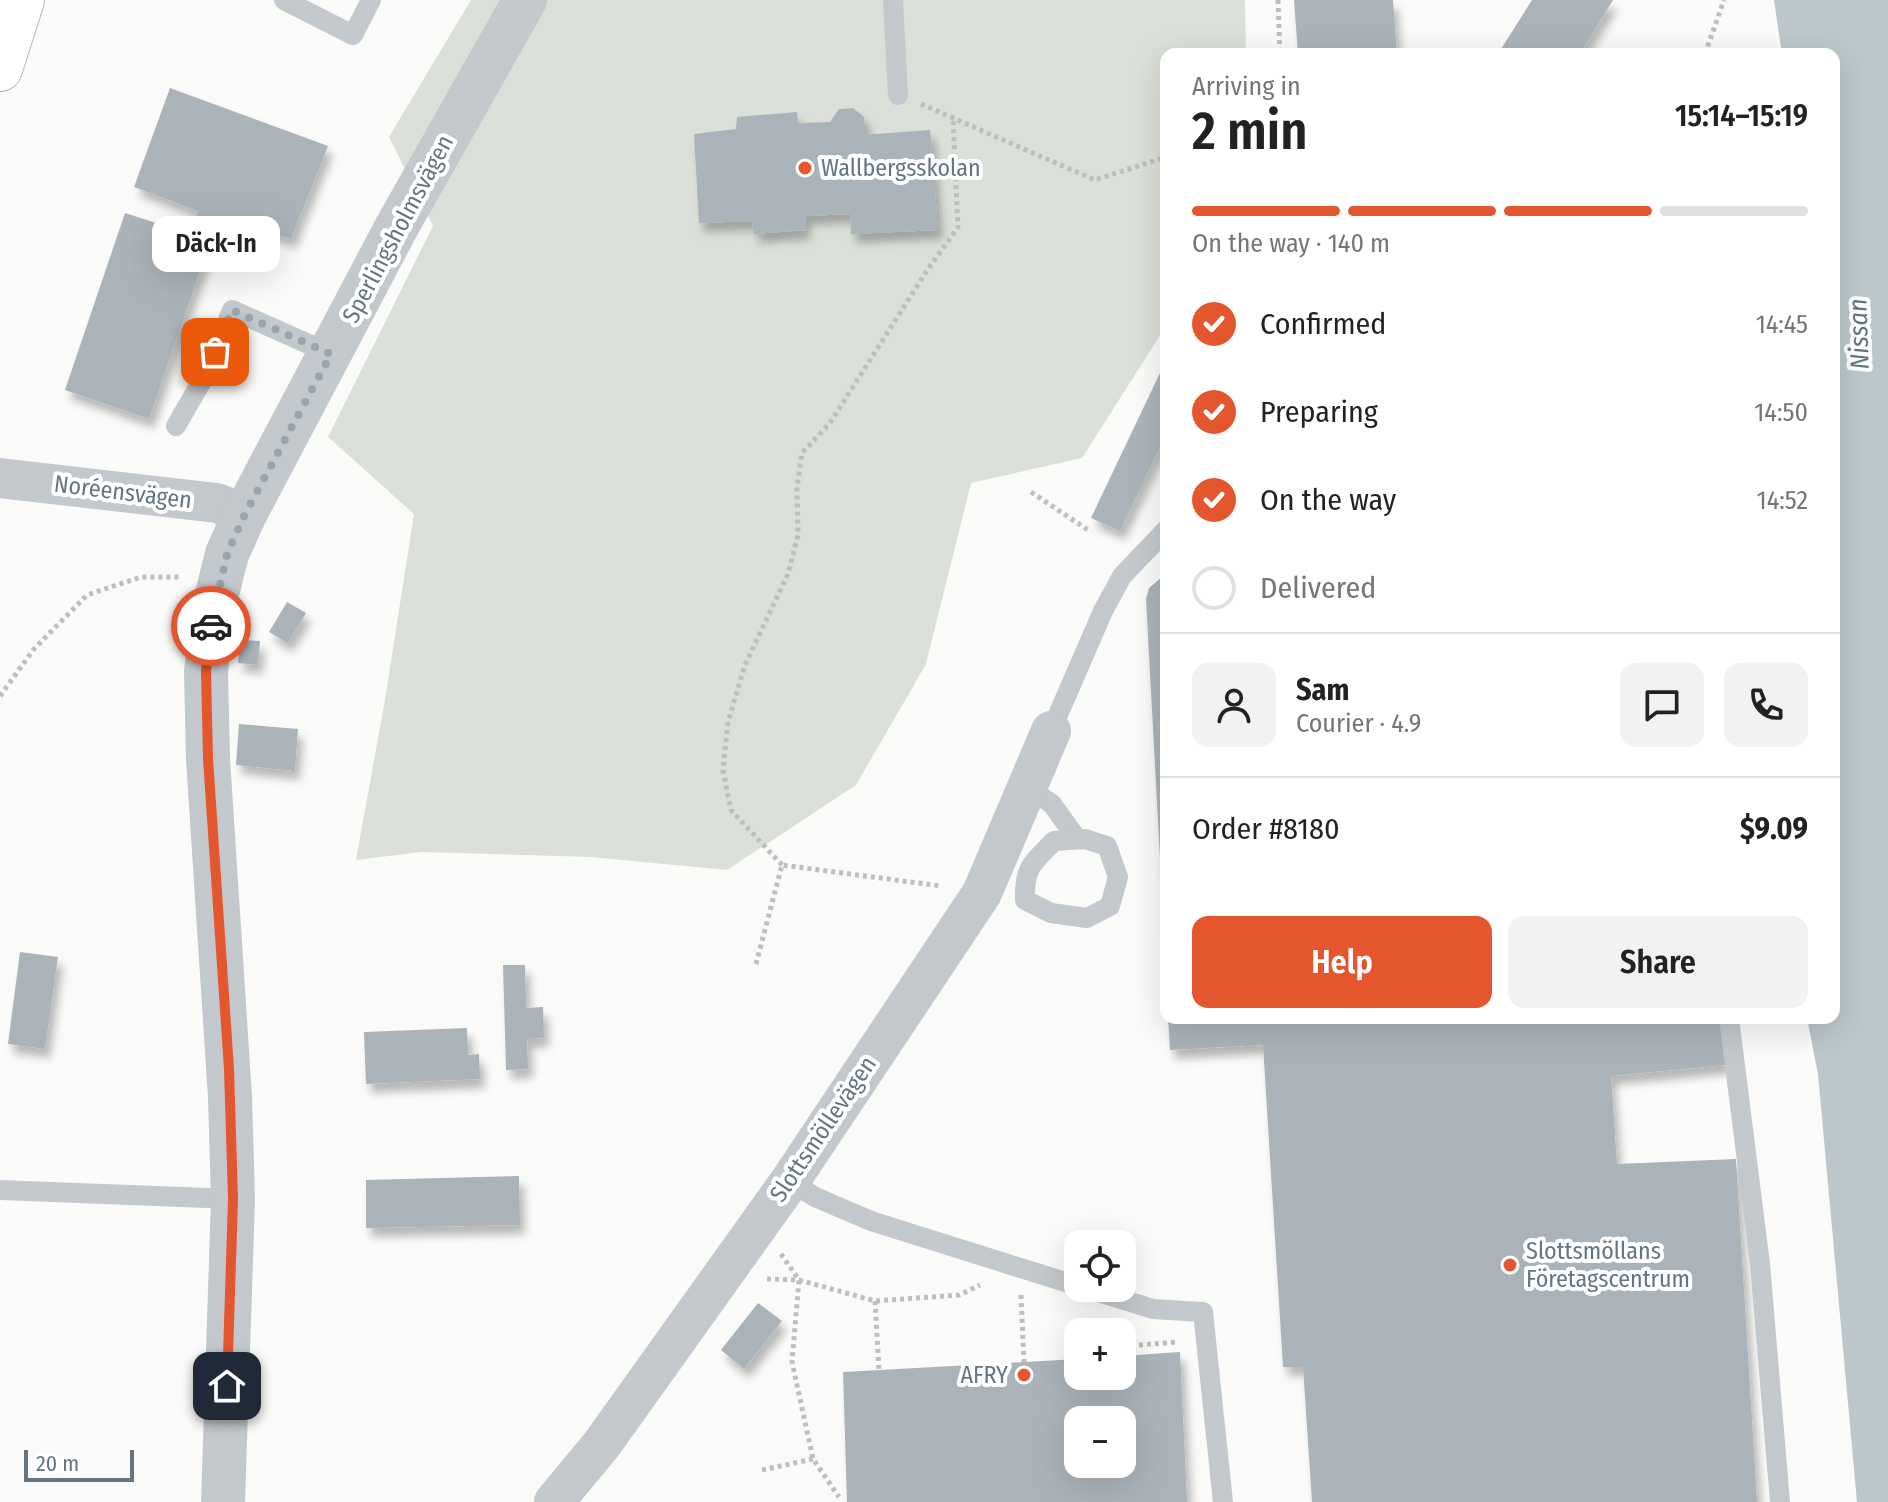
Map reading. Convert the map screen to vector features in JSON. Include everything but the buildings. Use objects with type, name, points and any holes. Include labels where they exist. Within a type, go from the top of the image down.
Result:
[{"type":"highway","points":[[0,69],[22,0]]},
{"type":"street","name":"Sperlingsholmsvägen","points":[[223,1502],[233,1199],[230,1082],[208,759],[206,685],[210,636],[221,577],[227,554],[245,514],[396,228],[525,0]]},
{"type":"street","name":"Noréensvägen","points":[[0,478],[217,503],[245,514]]},
{"type":"street","name":"Slottsmöllevägen","points":[[554,1502],[611,1432],[790,1181],[982,893],[1051,731]]},
{"type":"lane","points":[[284,0],[353,35],[371,0]]},
{"type":"lane","points":[[893,0],[898,95]]},
{"type":"lane","points":[[176,426],[207,372],[232,310],[331,354]]},
{"type":"lane","points":[[1051,731],[1103,611],[1122,576],[1160,536]]},
{"type":"lane","points":[[1027,787],[1052,804],[1077,839]]},
{"type":"lane","points":[[1077,839],[1107,846],[1118,877],[1110,906],[1087,918],[1051,913],[1025,900],[1024,878],[1034,862],[1054,841],[1077,839]]},
{"type":"lane","points":[[1730,1024],[1760,1264],[1780,1502]]},
{"type":"lane","points":[[790,1181],[815,1197],[871,1221],[1064,1282]]},
{"type":"lane","points":[[0,1190],[233,1199]]},
{"type":"lane","points":[[1130,1302],[1153,1309],[1203,1312],[1223,1502]]},
{"type":"path","points":[[1278,0],[1280,48]]},
{"type":"path","points":[[1707,48],[1724,0]]},
{"type":"path","points":[[898,95],[1095,180],[1160,159]]},
{"type":"path","points":[[953,118],[958,227],[830,423],[802,453],[797,487],[798,535],[788,574],[745,665],[728,722],[723,770],[731,810],[782,865],[982,893]]},
{"type":"path","points":[[1031,492],[1091,532]]},
{"type":"path","points":[[0,696],[34,649],[87,595],[141,577],[221,577]]},
{"type":"path","points":[[756,964],[782,865]]},
{"type":"path","points":[[778,1250],[799,1280],[792,1362],[813,1459],[839,1497]]},
{"type":"path","points":[[755,1278],[799,1280],[875,1301],[959,1295],[992,1279]]},
{"type":"path","points":[[875,1301],[879,1370]]},
{"type":"path","points":[[1023,1323],[1024,1362]]},
{"type":"path","points":[[1136,1343],[1185,1341],[1205,1330]]},
{"type":"path","points":[[762,1470],[813,1459]]},
{"type":"shaded area","points":[[471,0],[1245,0],[1246,48],[1160,48],[1160,335],[1082,458],[971,483],[926,664],[856,785],[727,870],[591,857],[421,852],[356,860],[414,514],[328,437],[433,226],[389,137]]},
{"type":"water","name":"Nissan","points":[[1774,0],[1888,0],[1888,1502],[1857,1502],[1818,1074],[1808,1024],[1840,1024],[1840,48],[1781,48]]},
{"type":"way so far","points":[[211,626],[227,554],[245,514],[331,354],[232,310],[215,352]]},
{"type":"place","name":"Wallbergsskolan","points":[[805,168]]},
{"type":"place","name":"Däck-In","points":[[215,352]]},
{"type":"place","name":"Slottsmöllans Företagscentrum","points":[[1510,1265]]},
{"type":"place","name":"AFRY","points":[[1024,1375]]},
{"type":"route","points":[[211,626],[206,671],[208,759],[229,1069],[233,1199],[227,1386]]}]
